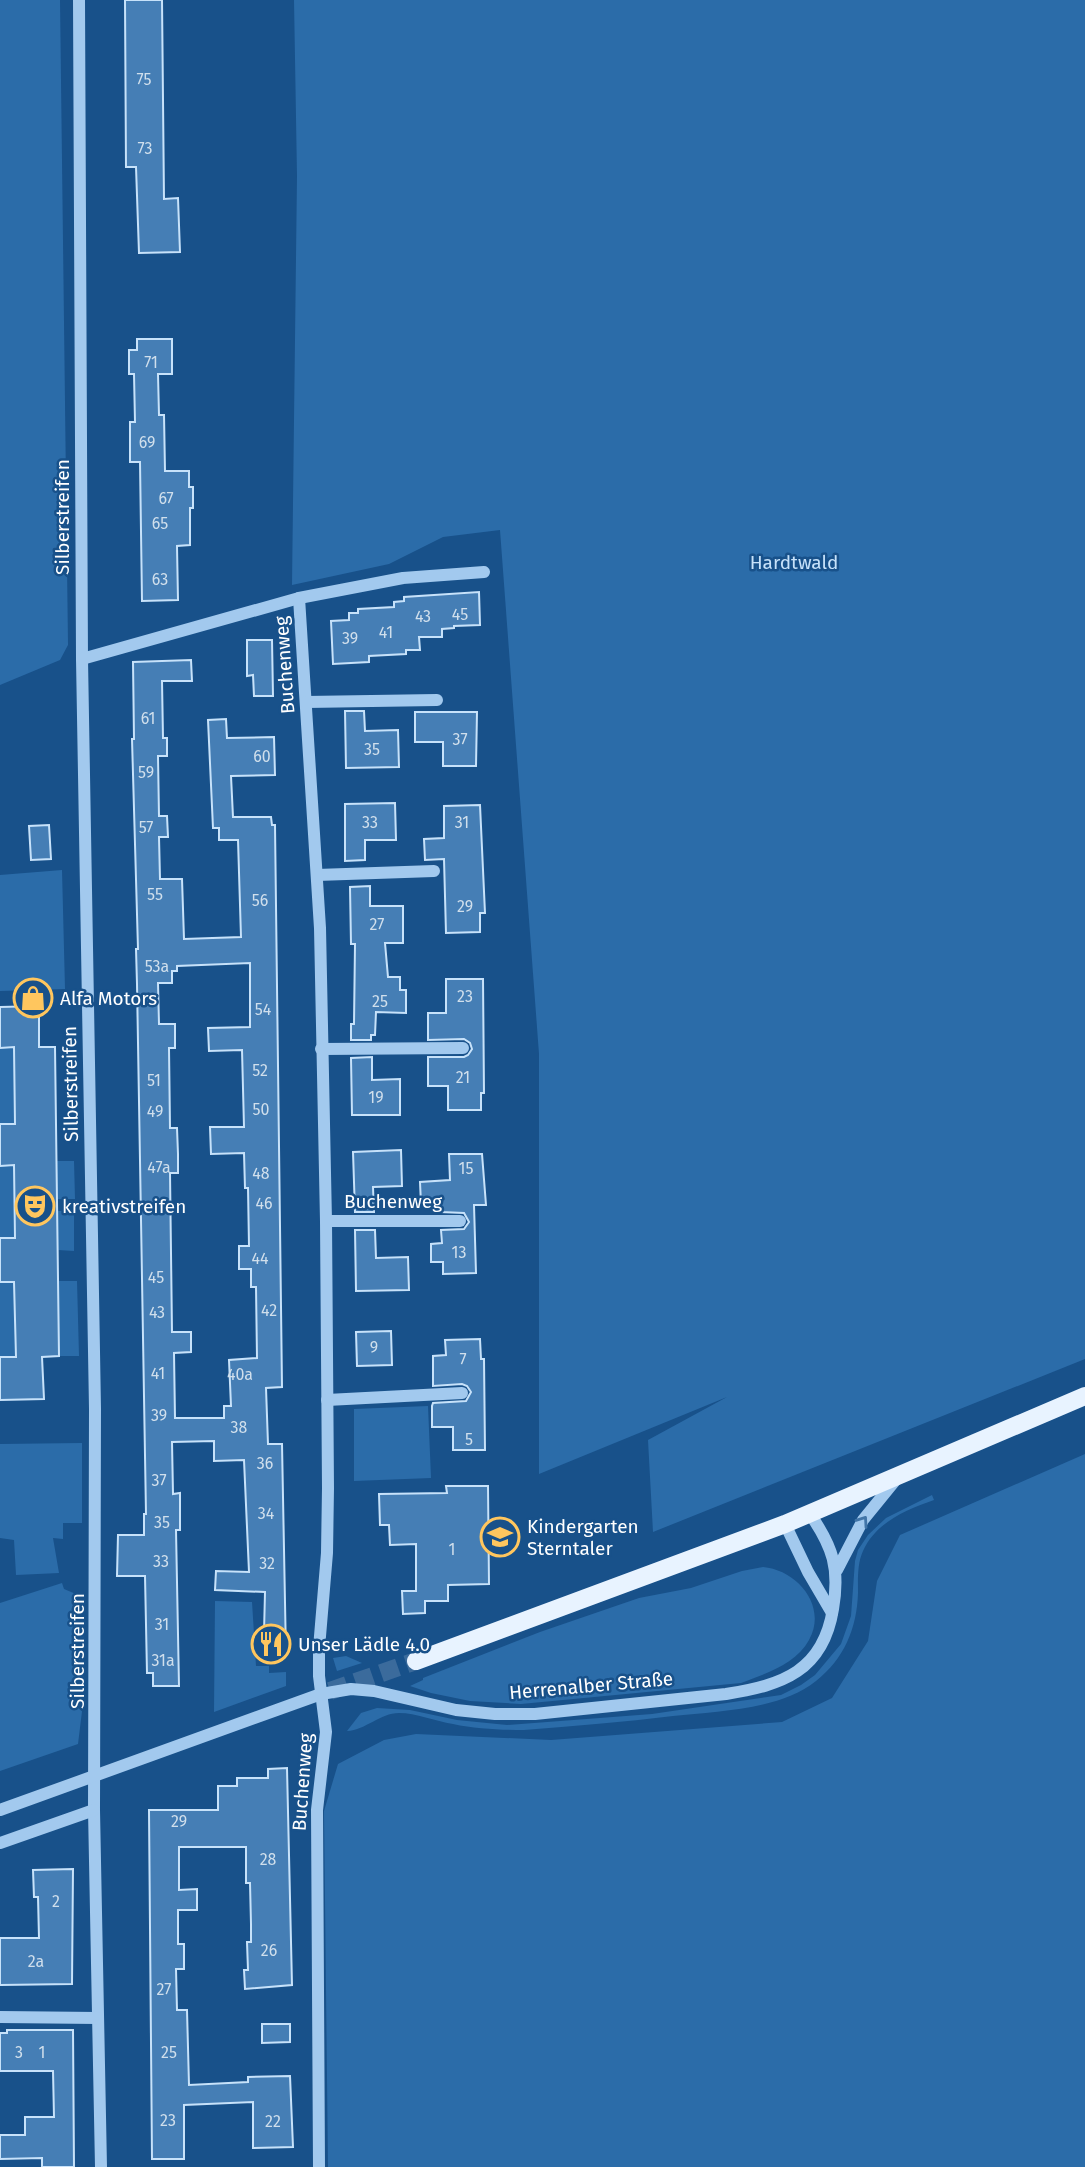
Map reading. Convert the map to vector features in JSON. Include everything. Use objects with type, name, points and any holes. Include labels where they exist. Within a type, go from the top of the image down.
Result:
[{"type":"main road","points":[[416,1661],[785,1524],[1085,1396]]},
{"type":"street","name":"Silberstreifen","points":[[79,0],[82,659],[95,1409],[94,1811],[100,2167]]},
{"type":"street","name":"Buchenweg","points":[[320,2167],[317,1810],[326,1732],[319,1648],[327,1553],[326,1221],[317,875],[299,598],[403,578],[484,572]]},
{"type":"street","points":[[82,659],[299,598]]},
{"type":"street","points":[[306,702],[437,700]]},
{"type":"street","points":[[317,875],[434,871]]},
{"type":"street","points":[[321,1049],[463,1048]]},
{"type":"street","name":"Buchenweg","points":[[326,1221],[460,1221]]},
{"type":"street","points":[[327,1400],[463,1394]]},
{"type":"street","points":[[837,1570],[863,1520],[898,1477]]},
{"type":"street","name":"Herrenalber Straße","points":[[0,1810],[321,1695],[351,1689],[456,1710],[535,1714],[738,1692],[776,1682],[804,1666],[817,1653],[830,1629],[837,1570],[830,1547],[810,1514]]},
{"type":"street","points":[[785,1524],[832,1613]]},
{"type":"street","points":[[0,1843],[94,1811]]},
{"type":"street","points":[[0,2017],[98,2018]]},
{"type":"green space","points":[[0,0],[60,0],[68,645],[60,660],[0,685]]},
{"type":"green space","name":"Hardtwald","points":[[294,0],[1085,0],[1085,1359],[653,1532],[648,1440],[727,1397],[539,1474],[539,1054],[500,530],[443,537],[389,564],[292,585],[297,176]]},
{"type":"green space","points":[[62,870],[65,989],[0,991],[0,875]]},
{"type":"green space","points":[[14,1047],[15,1124],[0,1124],[0,1048]]},
{"type":"green space","points":[[56,1161],[74,1161],[75,1199],[57,1199]]},
{"type":"green space","points":[[14,1165],[15,1238],[0,1238],[0,1166]]},
{"type":"green space","points":[[57,1211],[74,1211],[74,1251],[58,1250]]},
{"type":"green space","points":[[57,1281],[77,1281],[79,1356],[59,1356]]},
{"type":"green space","points":[[0,1282],[14,1282],[16,1357],[0,1357]]},
{"type":"green space","points":[[428,1406],[431,1478],[354,1481],[354,1409]]},
{"type":"green space","points":[[82,1443],[82,1523],[63,1523],[63,1539],[53,1538],[59,1573],[16,1575],[14,1540],[0,1538],[0,1444]]},
{"type":"green space","points":[[1085,1454],[1085,2167],[328,2167],[324,1811],[338,1764],[384,1740],[416,1734],[551,1740],[782,1722],[832,1698],[868,1641],[877,1581],[900,1535]]},
{"type":"green space","points":[[932,1495],[934,1500],[893,1518],[869,1541],[860,1561],[857,1606],[847,1642],[826,1672],[801,1691],[785,1698],[748,1708],[524,1730],[471,1727],[399,1713],[347,1731],[361,1713],[377,1708],[410,1710],[457,1720],[507,1725],[652,1714],[781,1695],[815,1675],[841,1644],[851,1616],[855,1561],[858,1550],[868,1535],[886,1518]]},
{"type":"green space","points":[[763,1567],[776,1570],[798,1582],[812,1603],[814,1627],[809,1640],[796,1656],[779,1667],[741,1683],[521,1704],[470,1701],[410,1686],[423,1678],[540,1632],[639,1598],[691,1588]]},
{"type":"green space","points":[[62,1583],[64,1589],[83,1597],[84,1695],[78,1744],[0,1771],[0,1603]]},
{"type":"green space","points":[[215,1601],[252,1602],[256,1666],[269,1666],[269,1673],[286,1672],[286,1686],[214,1712]]},
{"type":"green space","points":[[346,1656],[362,1663],[337,1671],[333,1658]]},
{"type":"building","points":[[125,0],[162,0],[164,199],[178,198],[180,252],[139,253],[136,167],[126,167]]},
{"type":"building","points":[[137,339],[172,339],[172,374],[158,374],[159,415],[164,415],[165,471],[189,471],[189,487],[193,487],[190,545],[177,546],[178,600],[142,601],[140,462],[130,462],[130,422],[135,422],[134,374],[129,374],[129,350],[137,350]]},
{"type":"building","points":[[479,592],[480,625],[442,629],[442,637],[419,637],[420,650],[406,650],[406,654],[369,656],[369,662],[333,664],[331,621],[349,620],[349,613],[358,613],[358,609],[394,607],[394,602],[404,601],[404,597]]},
{"type":"building","points":[[247,640],[272,640],[273,696],[254,696],[253,675],[247,676]]},
{"type":"building","points":[[191,660],[192,681],[162,681],[163,738],[167,738],[167,756],[158,756],[159,816],[167,816],[168,837],[159,837],[160,879],[182,879],[184,939],[241,937],[238,840],[219,840],[219,828],[213,828],[208,720],[226,719],[227,738],[274,737],[275,775],[231,776],[233,817],[271,817],[272,825],[275,825],[282,1387],[266,1388],[268,1444],[282,1444],[286,1655],[256,1655],[256,1633],[264,1633],[265,1592],[215,1590],[216,1571],[249,1572],[244,1460],[214,1461],[214,1441],[172,1442],[173,1494],[180,1493],[180,1530],[176,1530],[179,1686],[153,1686],[153,1673],[147,1673],[145,1576],[117,1576],[118,1535],[144,1535],[146,1514],[138,949],[132,739],[133,662]],"holes":[[[250,963],[250,1027],[208,1028],[209,1051],[242,1050],[244,1127],[210,1127],[211,1154],[244,1153],[245,1188],[248,1188],[249,1246],[239,1246],[239,1269],[251,1269],[251,1287],[256,1287],[257,1358],[229,1360],[231,1406],[224,1406],[224,1418],[175,1418],[174,1353],[191,1352],[191,1332],[172,1332],[170,1173],[178,1173],[178,1154],[177,1128],[170,1128],[169,1048],[175,1048],[175,1024],[159,1024],[158,983],[172,983],[172,971],[177,971],[177,966]]]},
{"type":"building","points":[[345,711],[364,711],[365,731],[398,730],[399,767],[346,768]]},
{"type":"building","points":[[415,712],[477,712],[476,766],[443,766],[443,742],[415,742]]},
{"type":"building","points":[[395,803],[396,840],[365,840],[365,860],[345,861],[345,804]]},
{"type":"building","points":[[480,805],[485,913],[480,913],[480,932],[446,933],[444,859],[425,860],[424,839],[444,838],[444,806]]},
{"type":"building","points":[[49,825],[51,859],[31,860],[29,826]]},
{"type":"building","points":[[370,886],[370,906],[403,906],[403,943],[385,943],[388,977],[400,977],[400,990],[406,990],[406,1013],[376,1012],[375,1035],[371,1035],[371,1040],[351,1040],[351,1024],[354,1024],[355,944],[351,944],[350,887]]},
{"type":"building","points":[[446,979],[483,979],[484,1093],[481,1093],[481,1110],[448,1110],[448,1086],[428,1086],[428,1057],[464,1057],[472,1049],[470,1043],[464,1039],[428,1040],[428,1013],[446,1013]]},
{"type":"building","points":[[39,1006],[39,1047],[55,1047],[59,1356],[42,1357],[44,1399],[0,1400],[0,1357],[16,1357],[14,1282],[0,1282],[0,1238],[15,1238],[14,1165],[0,1166],[0,1124],[15,1124],[14,1047],[0,1048],[0,1007]]},
{"type":"building","points":[[372,1057],[372,1080],[400,1079],[400,1115],[352,1115],[351,1058]]},
{"type":"building","points":[[401,1150],[402,1186],[373,1187],[374,1212],[355,1212],[353,1152]]},
{"type":"building","points":[[449,1154],[482,1154],[486,1205],[474,1205],[476,1273],[443,1274],[443,1262],[431,1262],[431,1244],[442,1243],[441,1230],[464,1229],[469,1222],[464,1213],[441,1212],[440,1203],[421,1204],[420,1182],[450,1180]]},
{"type":"building","points":[[355,1230],[375,1230],[376,1258],[408,1257],[409,1290],[356,1291]]},
{"type":"building","points":[[391,1331],[392,1365],[357,1366],[356,1332]]},
{"type":"building","points":[[480,1339],[481,1359],[484,1359],[485,1450],[453,1450],[453,1427],[432,1427],[432,1406],[433,1403],[466,1401],[471,1392],[462,1384],[433,1386],[433,1356],[446,1355],[445,1340]]},
{"type":"building","points":[[446,1486],[488,1486],[489,1584],[448,1585],[448,1601],[425,1601],[425,1613],[403,1614],[402,1591],[416,1591],[416,1544],[390,1545],[389,1525],[380,1525],[379,1494],[447,1493]]},
{"type":"building","points":[[287,1768],[292,1985],[245,1989],[244,1970],[248,1970],[247,1942],[251,1942],[250,1883],[246,1883],[246,1847],[179,1847],[179,1890],[197,1889],[197,1910],[178,1910],[178,1944],[184,1944],[184,1969],[176,1969],[177,2010],[187,2010],[189,2085],[248,2082],[248,2077],[290,2076],[293,2147],[253,2148],[253,2102],[184,2105],[184,2159],[152,2159],[149,1810],[218,1810],[218,1786],[237,1786],[237,1778],[268,1778],[268,1769]]},
{"type":"building","points":[[73,1869],[72,1984],[0,1985],[0,1938],[39,1938],[38,1897],[34,1897],[33,1870]]},
{"type":"building","points":[[262,2024],[290,2024],[290,2042],[262,2043]]},
{"type":"building","points":[[7,2030],[73,2030],[74,2167],[42,2167],[42,2158],[0,2159],[0,2135],[25,2135],[25,2117],[54,2117],[53,2071],[0,2071],[0,2033],[7,2033]]},
{"type":"tunnel","points":[[330,1691],[416,1661]]},
{"type":"place","name":"Alfa Motors","points":[[33,998]]},
{"type":"place","name":"kreativstreifen","points":[[35,1206]]},
{"type":"place","name":"Kindergarten Sterntaler","points":[[500,1537]]},
{"type":"place","name":"Unser Lädle 4.0","points":[[271,1644]]}]
